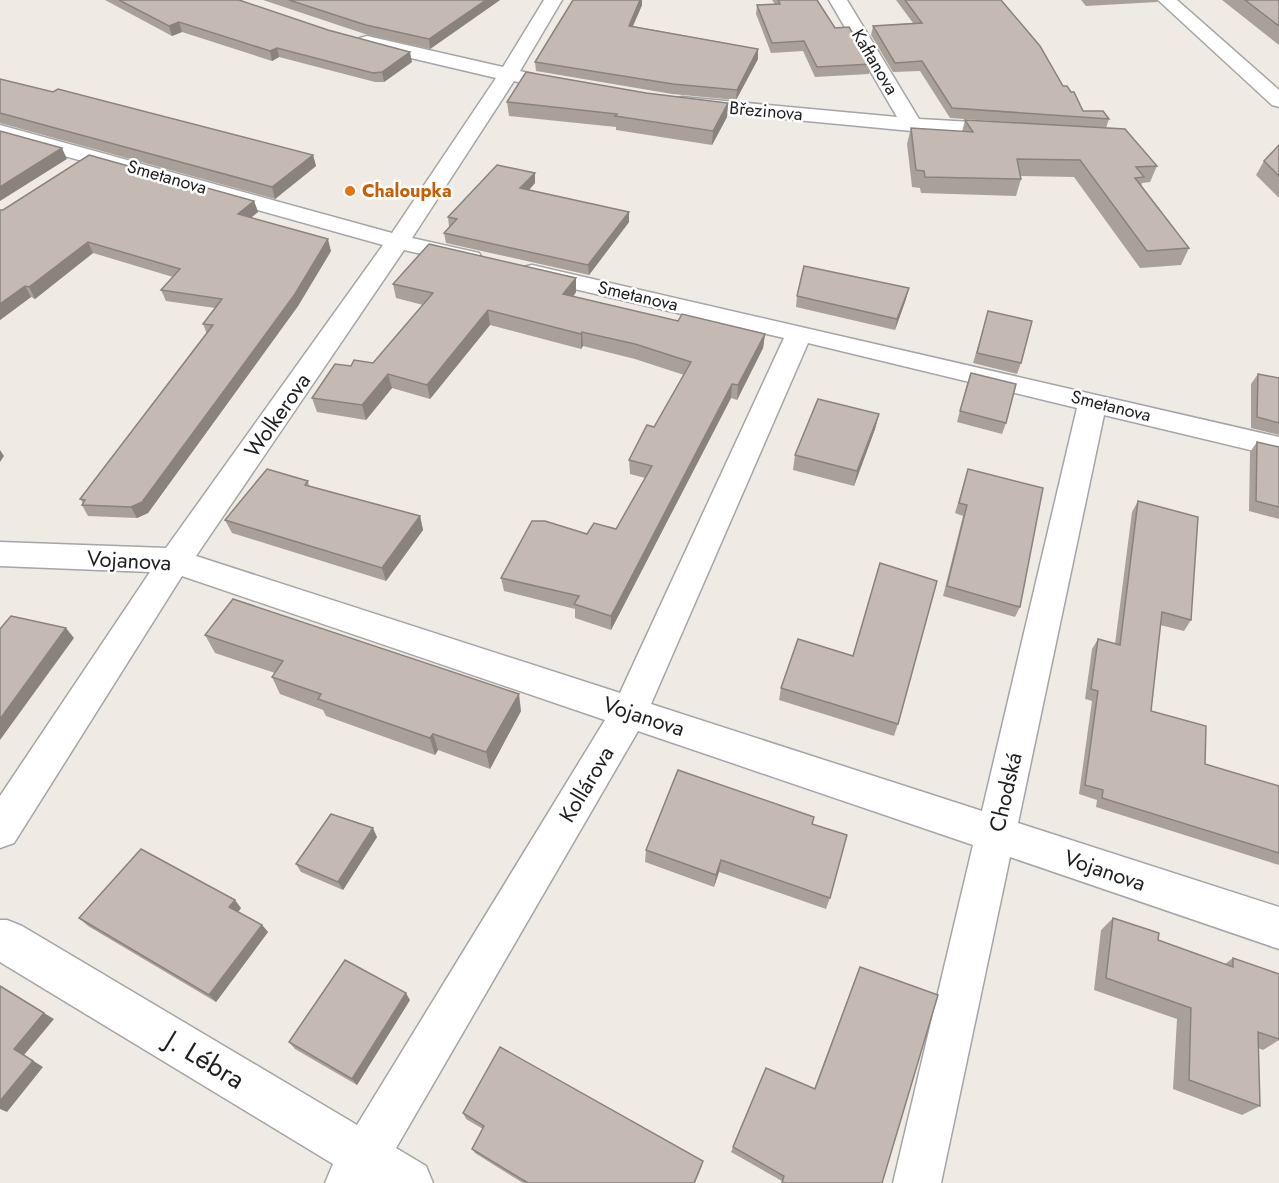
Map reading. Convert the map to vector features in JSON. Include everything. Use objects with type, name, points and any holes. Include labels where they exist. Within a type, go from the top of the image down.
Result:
[{"type":"street","name":"Wolkerova","points":[[0,830],[174,561],[398,242],[510,75],[553,0]]},
{"type":"street","name":"Kaftanova","points":[[838,0],[912,124]]},
{"type":"street","points":[[1167,0],[1279,101]]},
{"type":"street","points":[[346,36],[400,51],[544,81]]},
{"type":"street","name":"Březinova","points":[[660,100],[912,124],[1030,132]]},
{"type":"street","name":"Smetanova","points":[[0,131],[398,242],[799,333],[1279,447]]},
{"type":"street","points":[[63,173],[91,155]]},
{"type":"street","name":"Kollárova","points":[[357,1169],[630,711],[799,333]]},
{"type":"street","name":"Chodská","points":[[917,1183],[1093,402]]},
{"type":"street","name":"Vojanova","points":[[0,554],[174,561],[1279,928]]},
{"type":"street","name":"J. Lébra","points":[[0,941],[7,941],[357,1169],[410,1183]]},
{"type":"building","points":[[119,0],[239,0],[328,30],[410,52],[382,72],[373,73],[277,48],[270,51],[179,22],[169,26]]},
{"type":"building","points":[[289,0],[486,0],[429,39],[366,25]]},
{"type":"building","points":[[573,0],[640,0],[629,26],[758,49],[737,90],[673,84],[535,62]]},
{"type":"building","points":[[778,0],[817,0],[835,28],[849,27],[871,64],[817,67],[804,41],[772,43],[757,5],[780,4]]},
{"type":"building","points":[[905,0],[1001,0],[1040,46],[1063,86],[1067,86],[1071,92],[1074,92],[1083,111],[1103,111],[1109,119],[952,108],[922,61],[895,63],[873,26],[922,23]]},
{"type":"building","points":[[1245,0],[1279,0],[1279,26]]},
{"type":"building","points":[[526,72],[646,93],[728,103],[713,131],[615,116],[617,114],[507,102]]},
{"type":"building","points":[[0,79],[53,92],[58,89],[313,155],[272,187],[0,113]]},
{"type":"building","points":[[965,120],[1125,129],[1157,166],[1136,167],[1144,177],[1135,178],[1189,248],[1147,251],[1080,160],[1017,159],[1021,179],[925,177],[924,171],[916,170],[911,128],[973,132]]},
{"type":"building","points":[[0,131],[62,148],[0,187]]},
{"type":"building","points":[[1279,145],[1279,176],[1264,161]]},
{"type":"building","points":[[89,155],[254,201],[238,214],[328,239],[295,294],[232,380],[142,502],[131,507],[82,505],[85,500],[80,499],[213,325],[203,324],[222,299],[161,290],[180,269],[88,242],[29,287],[25,286],[0,304],[0,210]]},
{"type":"building","points":[[497,165],[535,173],[520,188],[629,212],[588,265],[444,233],[457,219],[448,217]]},
{"type":"building","points":[[429,244],[576,278],[563,294],[678,321],[682,314],[765,334],[738,385],[732,384],[611,616],[574,604],[579,596],[501,578],[532,521],[545,521],[587,534],[594,523],[616,529],[652,466],[629,460],[647,425],[654,427],[691,362],[635,344],[582,332],[581,334],[488,310],[427,385],[388,374],[362,405],[312,398],[335,364],[351,366],[354,360],[373,363],[433,293],[393,284]]},
{"type":"building","points":[[804,266],[909,288],[897,319],[797,296]]},
{"type":"building","points":[[988,311],[1032,321],[1021,363],[977,353]]},
{"type":"building","points":[[971,373],[1016,384],[1006,423],[960,411]]},
{"type":"building","points":[[1258,374],[1279,378],[1279,423],[1257,417]]},
{"type":"building","points":[[818,399],[879,414],[857,471],[795,455]]},
{"type":"building","points":[[1257,442],[1279,447],[1279,507],[1256,501]]},
{"type":"building","points":[[267,469],[308,481],[305,485],[420,516],[382,568],[225,520]]},
{"type":"building","points":[[968,469],[1043,488],[1020,607],[947,586],[967,505],[959,503]]},
{"type":"building","points":[[1138,501],[1198,517],[1191,620],[1162,612],[1151,711],[1206,726],[1205,764],[1279,786],[1279,853],[1102,798],[1103,790],[1085,785],[1098,691],[1091,689],[1098,639],[1120,645]]},
{"type":"building","points":[[880,563],[937,581],[898,724],[781,688],[798,639],[853,656]]},
{"type":"building","points":[[233,599],[519,694],[486,752],[433,734],[430,738],[318,699],[321,694],[272,677],[283,661],[205,635]]},
{"type":"building","points":[[11,616],[66,628],[0,719],[0,629]]},
{"type":"building","points":[[678,770],[814,817],[812,824],[847,835],[830,898],[721,860],[716,875],[646,850]]},
{"type":"building","points":[[331,814],[373,828],[338,882],[296,864]]},
{"type":"building","points":[[141,849],[235,900],[229,907],[262,925],[209,995],[79,918]]},
{"type":"building","points":[[1113,918],[1159,933],[1158,940],[1233,967],[1233,958],[1279,974],[1279,1039],[1258,1032],[1260,1106],[1189,1080],[1191,1008],[1106,978]]},
{"type":"building","points":[[345,960],[406,993],[352,1079],[289,1042]]},
{"type":"building","points":[[860,967],[938,995],[882,1183],[782,1183],[784,1176],[733,1147],[766,1068],[815,1089]]},
{"type":"building","points":[[0,986],[44,1013],[14,1049],[33,1061],[0,1101]]},
{"type":"building","points":[[500,1047],[703,1161],[694,1183],[528,1183],[472,1149],[484,1126],[463,1113]]},
{"type":"place","name":"Chaloupka","points":[[350,191]]}]
